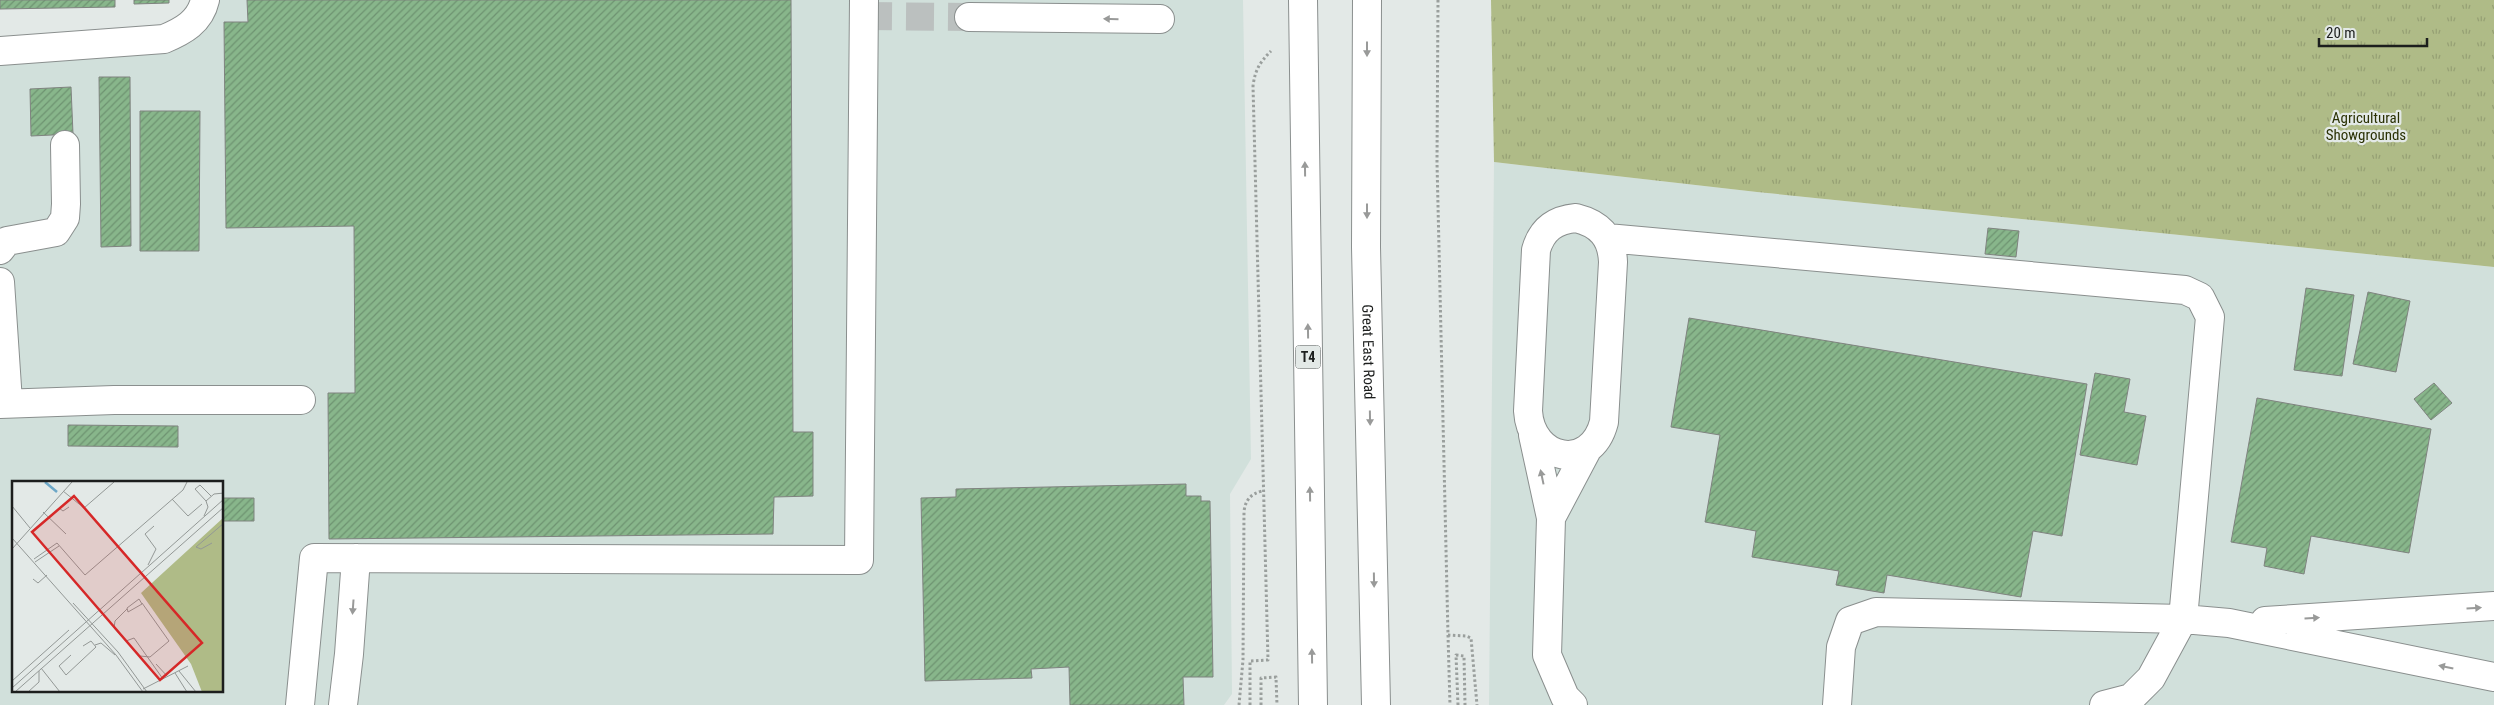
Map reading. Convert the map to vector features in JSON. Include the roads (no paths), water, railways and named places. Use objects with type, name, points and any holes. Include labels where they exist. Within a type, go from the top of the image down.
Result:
[{"type":"main road","points":[[0,51],[164,39],[186,30],[203,8],[205,0]]},
{"type":"main road","points":[[300,705],[314,558],[859,560],[864,0]]},
{"type":"main road","name":"T4","points":[[1303,0],[1313,705]]},
{"type":"main road","name":"Great East Road","points":[[1367,0],[1366,247],[1376,705]]},
{"type":"main road","points":[[969,17],[1160,19]]},
{"type":"main road","points":[[0,250],[7,241],[56,232],[65,218],[65,145]]},
{"type":"main road","points":[[1551,518],[1587,450],[1596,442],[1604,422],[1613,262],[1612,249],[1600,228],[1588,221],[1576,218],[1554,223],[1539,239],[1536,250],[1528,411],[1529,424],[1551,518],[1548,655],[1565,697],[1572,705]]},
{"type":"main road","points":[[1607,238],[2185,290],[2200,297],[2210,317],[2183,619],[2151,678],[2131,698],[2104,705]]},
{"type":"main road","points":[[0,282],[4,403],[114,400],[302,400]]},
{"type":"main road","points":[[1533,435],[1541,445],[1553,452],[1566,455],[1587,450]]},
{"type":"main road","points":[[342,705],[349,654],[356,558]]},
{"type":"main road","points":[[2229,623],[2494,606]]},
{"type":"main road","points":[[1838,705],[1841,647],[1850,621],[1876,612],[2183,619],[2229,623],[2494,677]]},
{"type":"tunnel","points":[[864,16],[969,17]]},
{"type":"park label","name":"Agricultural Showgrounds","points":[[2366,126]]}]
